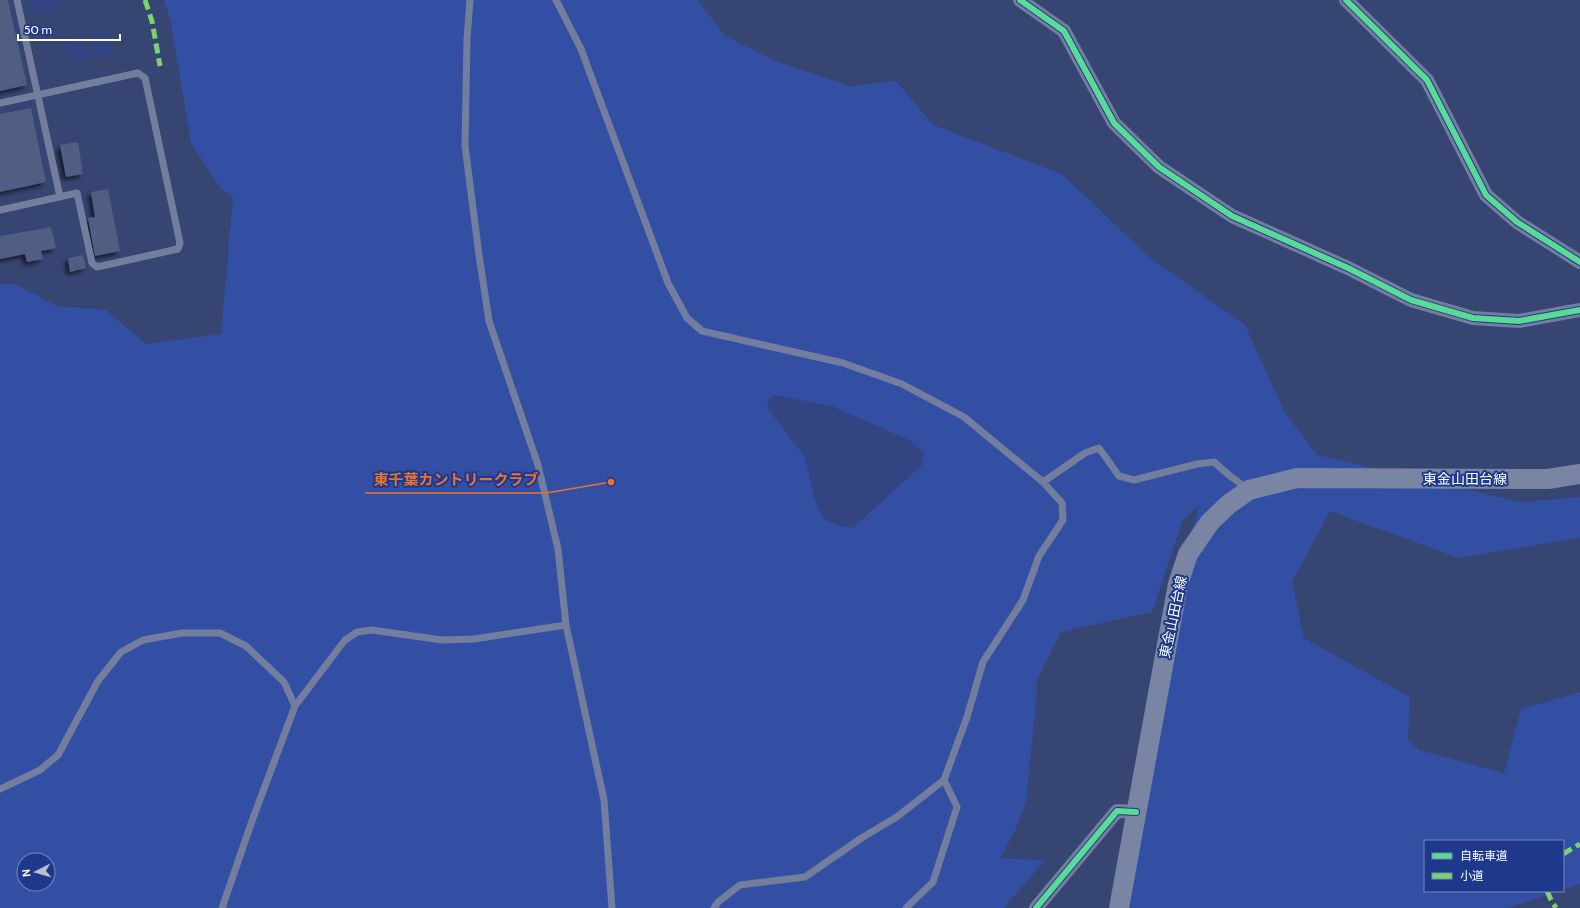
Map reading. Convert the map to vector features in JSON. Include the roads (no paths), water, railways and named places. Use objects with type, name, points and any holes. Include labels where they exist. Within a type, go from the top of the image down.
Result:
[{"type":"main road","name":"東金山田台線","points":[[1119,908],[1178,584],[1188,554],[1210,522],[1229,504],[1249,490],[1297,478],[1548,479],[1580,474]]},
{"type":"street","points":[[1020,0],[1064,31],[1114,123],[1159,167],[1232,216],[1348,268],[1411,300],[1473,318],[1519,321],[1580,310]]},
{"type":"street","points":[[1346,0],[1427,80],[1486,195],[1517,222],[1580,262]]},
{"type":"street","points":[[1036,908],[1117,811],[1136,812]]},
{"type":"lane","points":[[17,0],[60,197]]},
{"type":"lane","points":[[470,0],[467,39],[465,146],[489,321],[538,465],[558,549],[566,625],[604,800],[612,908]]},
{"type":"lane","points":[[556,0],[581,49],[668,282],[687,318],[702,331],[843,363],[902,384],[964,417],[1043,482],[1062,503],[1063,520],[1039,556],[1023,600],[983,662],[967,717],[944,780],[898,816],[860,839],[805,876],[740,885],[718,902],[714,908]]},
{"type":"lane","points":[[0,103],[138,73],[145,78],[180,243],[178,249],[97,267],[92,263],[76,193],[0,210]]},
{"type":"lane","points":[[1043,482],[1085,453],[1099,448],[1119,476],[1134,480],[1196,464],[1214,462],[1249,490]]},
{"type":"lane","points":[[222,908],[252,821],[295,706],[345,640],[358,632],[372,630],[442,640],[474,639],[566,625]]},
{"type":"lane","points":[[0,789],[40,770],[58,755],[98,681],[121,652],[143,640],[182,634],[220,633],[246,646],[284,682],[295,706]]},
{"type":"lane","points":[[906,908],[933,882],[957,808],[944,780]]},
{"type":"place","name":"東千葉カントリークラブ","points":[[611,482]]}]
